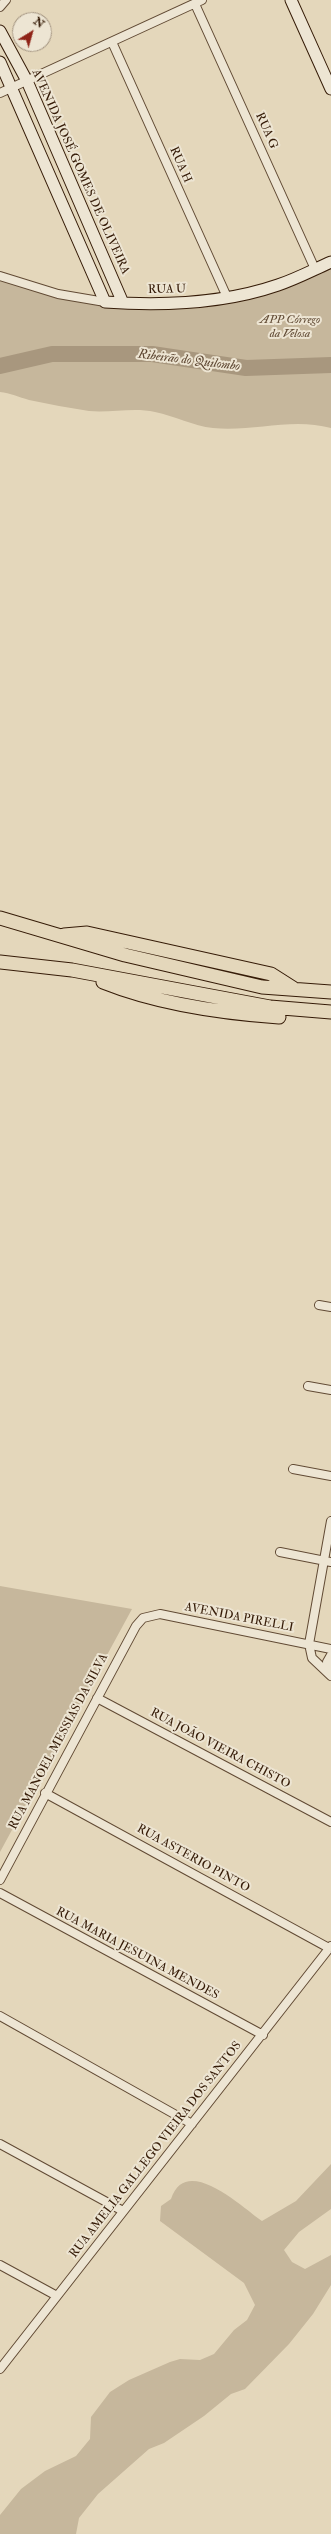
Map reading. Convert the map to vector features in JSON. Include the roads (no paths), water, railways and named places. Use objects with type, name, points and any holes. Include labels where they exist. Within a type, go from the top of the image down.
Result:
[{"type":"main road","points":[[0,918],[125,955],[262,987],[331,992]]},
{"type":"main road","points":[[0,962],[72,970],[270,1007],[331,1012]]},
{"type":"main road","points":[[72,970],[129,993],[228,1012],[331,1019]]},
{"type":"street","points":[[0,7],[6,0]]},
{"type":"street","points":[[292,0],[331,89]]},
{"type":"street","points":[[0,93],[198,2]]},
{"type":"street","name":"RUA G","points":[[198,2],[315,269]]},
{"type":"street","name":"AVENIDA JOSÉ GOMES DE OLIVEIRA","points":[[0,31],[27,81],[123,303]]},
{"type":"street","name":"RUA H","points":[[112,42],[227,297]]},
{"type":"street","points":[[0,62],[105,302]]},
{"type":"street","name":"RUA U","points":[[0,276],[58,294],[105,302],[182,304],[227,297],[278,285],[331,262]]},
{"type":"street","points":[[319,1305],[331,1307]]},
{"type":"street","points":[[308,1386],[331,1390]]},
{"type":"street","points":[[293,1469],[331,1476]]},
{"type":"street","points":[[330,1674],[312,1658],[309,1644],[328,1562],[331,1521]]},
{"type":"street","points":[[280,1552],[328,1562]]},
{"type":"street","name":"AVENIDA PIRELLI","points":[[143,1618],[160,1614],[331,1649]]},
{"type":"street","name":"RUA MANOEL MESSIAS DA SILVA","points":[[0,1880],[45,1793],[136,1626],[143,1618]]},
{"type":"street","points":[[330,1674],[327,1662],[331,1655]]},
{"type":"street","name":"RUA JOÃO VIEIRA CHISTO","points":[[97,1698],[331,1822]]},
{"type":"street","name":"RUA ASTERIO PINTO","points":[[45,1793],[330,1947]]},
{"type":"street","name":"RUA MARIA JESUINA MENDES","points":[[0,1893],[263,2035]]},
{"type":"street","name":"RUA AMELIA GALLEGO VIEIRA DOS SANTOS","points":[[0,2369],[263,2035],[330,1947]]},
{"type":"street","points":[[0,2016],[192,2124]]},
{"type":"street","points":[[0,2144],[123,2211]]},
{"type":"street","points":[[0,2265],[57,2296]]},
{"type":"waterway","name":"Ribeirão do Quilombo","points":[[0,366],[52,354],[152,354],[246,368],[331,365]]},
{"type":"park label","name":"APP Córrego da Velosa","points":[[290,327]]}]
